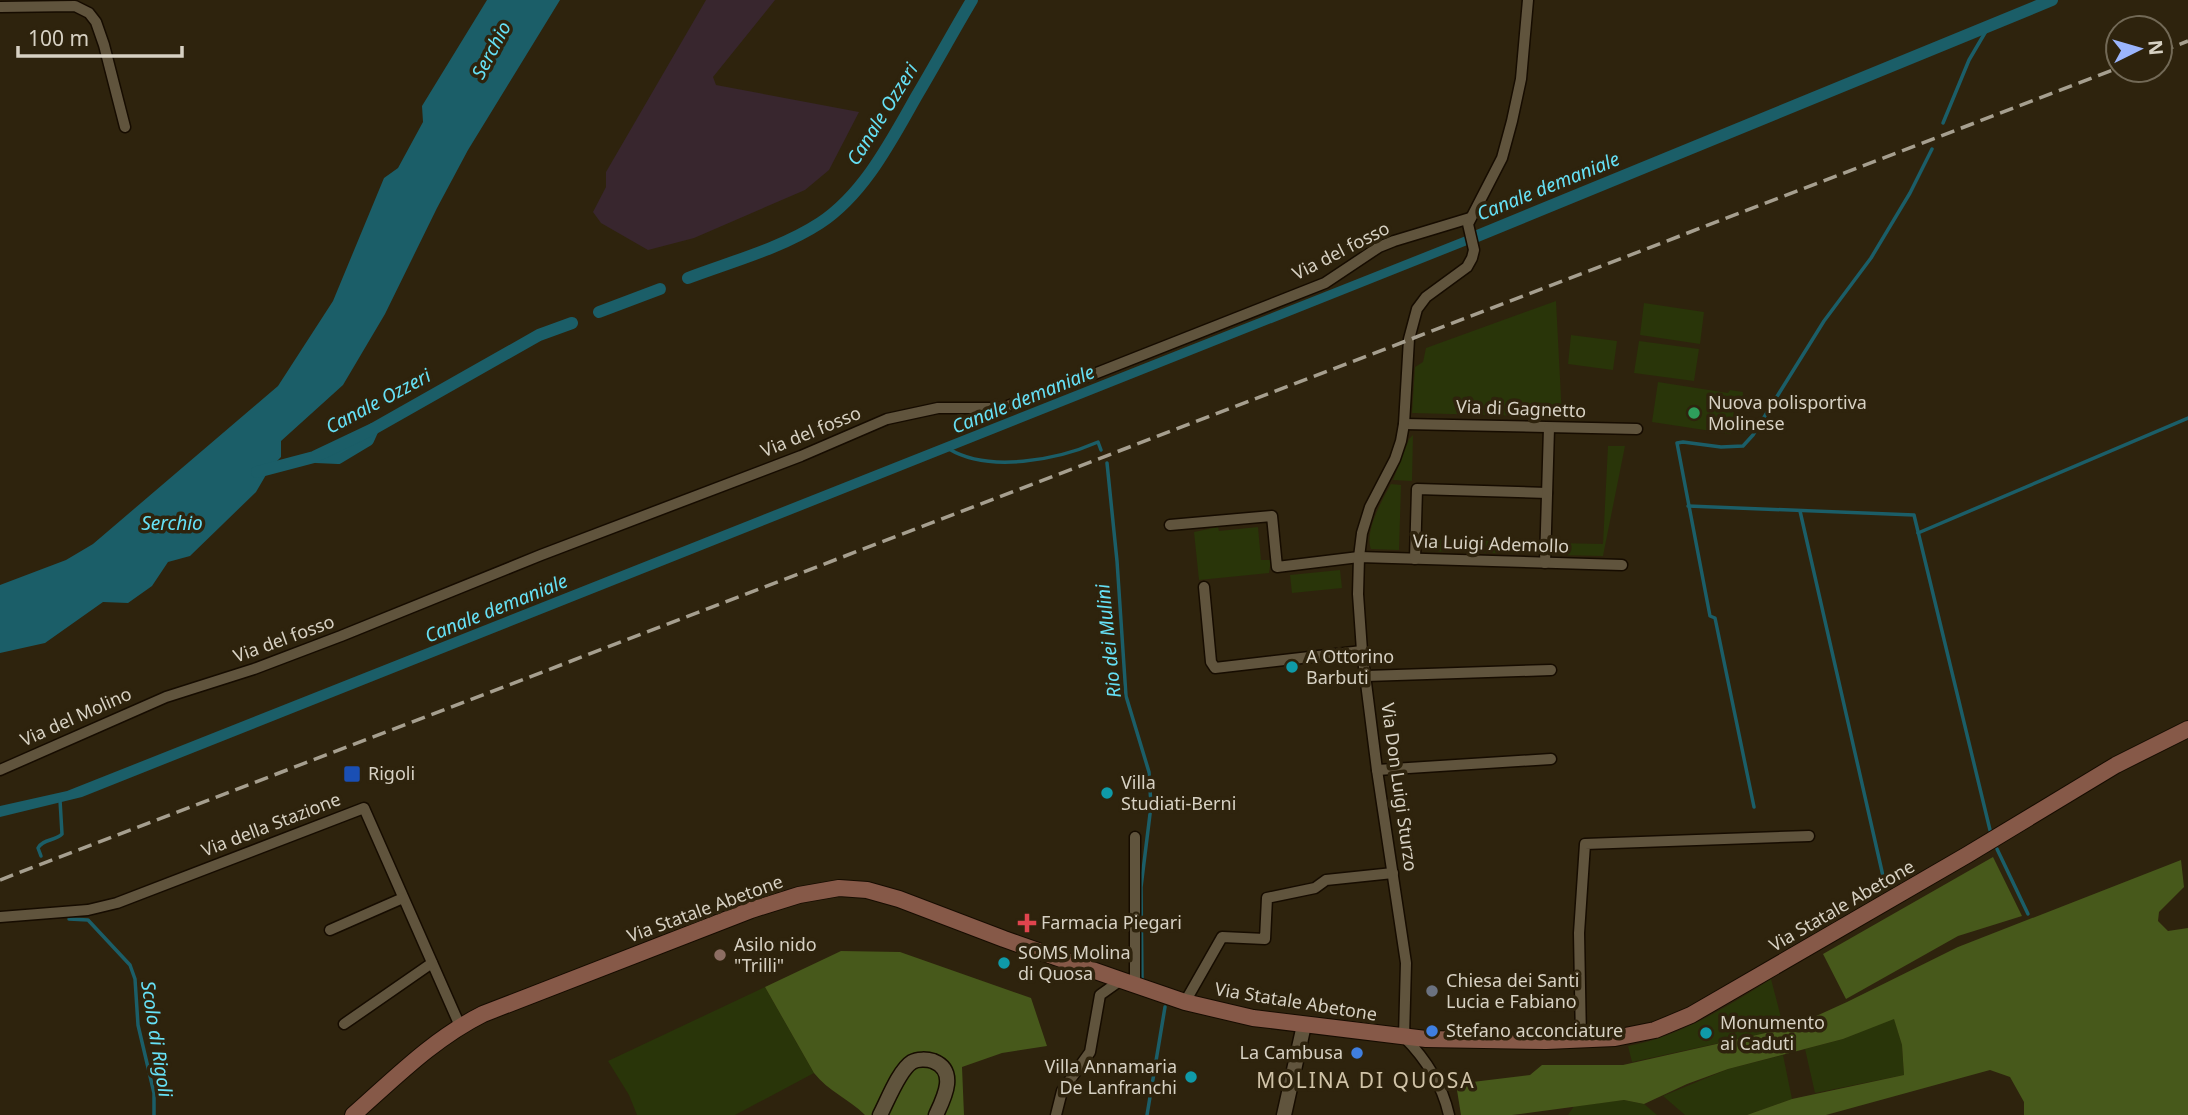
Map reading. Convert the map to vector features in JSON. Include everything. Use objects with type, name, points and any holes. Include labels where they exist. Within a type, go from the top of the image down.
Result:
[{"type":"main road","name":"Via Statale Abetone","points":[[353,1115],[427,1049],[460,1026],[498,1008],[733,916],[799,895],[839,888],[867,890],[899,899],[1004,940],[1228,1014],[1404,1037],[1581,1040],[1629,1036],[1655,1030],[1691,1015],[2116,765],[2188,729]]},
{"type":"street","name":"Via Don Luigi Sturzo","points":[[1404,1037],[1406,963],[1377,770],[1363,651],[1358,594],[1359,557],[1362,533],[1370,507],[1395,459],[1404,424],[1409,339],[1418,309],[1432,291],[1467,267],[1474,250],[1468,230],[1471,218],[1502,158],[1521,79],[1528,0]]},
{"type":"street","points":[[0,7],[75,6],[89,13],[96,22],[104,45],[125,127]]},
{"type":"street","name":"Via del fosso","points":[[166,697],[254,669],[341,636],[541,555],[801,456],[887,419],[937,408],[1002,408],[1067,385],[1325,282],[1379,247],[1471,218]]},
{"type":"street","name":"Via di Gagnetto","points":[[1404,424],[1637,429]]},
{"type":"street","points":[[1545,563],[1549,428]]},
{"type":"street","points":[[1415,559],[1417,489],[1547,493]]},
{"type":"street","name":"Via Luigi Ademollo","points":[[1170,525],[1272,516],[1277,567],[1359,557],[1622,565]]},
{"type":"street","points":[[1204,587],[1211,662],[1214,667],[1238,667],[1363,651]]},
{"type":"street","points":[[1366,676],[1551,670]]},
{"type":"street","name":"Via del Molino","points":[[0,770],[166,697]]},
{"type":"street","points":[[1377,770],[1551,759]]},
{"type":"street","name":"Via della Stazione","points":[[0,917],[88,910],[117,903],[364,808],[460,1026]]},
{"type":"street","points":[[1581,1040],[1579,933],[1586,844],[1809,836]]},
{"type":"street","points":[[1056,1115],[1062,1091],[1090,1052],[1100,996],[1128,982],[1135,837]]},
{"type":"street","points":[[1185,1002],[1222,937],[1265,939],[1267,898],[1315,888],[1326,880],[1393,873]]},
{"type":"street","points":[[330,930],[403,898]]},
{"type":"street","points":[[344,1024],[432,963]]},
{"type":"street","points":[[1284,1115],[1304,1025]]},
{"type":"street","points":[[1404,1037],[1421,1054],[1437,1080],[1449,1115]]},
{"type":"street","points":[[880,1115],[904,1069],[919,1060],[937,1063],[948,1078],[947,1090],[936,1115]]},
{"type":"shaded area","points":[[706,0],[775,0],[713,77],[716,85],[859,112],[829,170],[805,190],[694,238],[648,250],[601,223],[593,212],[606,187],[606,172]]},
{"type":"green space","points":[[1556,301],[1562,417],[1412,413],[1415,367],[1423,362],[1426,348]]},
{"type":"green space","points":[[1644,303],[1704,312],[1700,344],[1640,335]]},
{"type":"green space","points":[[1571,335],[1617,341],[1613,370],[1568,364]]},
{"type":"green space","points":[[1639,341],[1699,349],[1694,381],[1634,373]]},
{"type":"green space","name":"Nuova polisportiva Molinese","points":[[1658,382],[1728,393],[1730,390],[1743,392],[1742,404],[1735,403],[1731,434],[1652,422]]},
{"type":"green space","points":[[1413,435],[1412,481],[1393,480],[1409,439]]},
{"type":"green space","points":[[1608,446],[1625,446],[1603,556],[1554,555],[1554,543],[1603,544]]},
{"type":"green space","points":[[1391,484],[1401,485],[1399,550],[1371,549],[1369,542],[1372,525]]},
{"type":"green space","points":[[1218,527],[1219,531],[1258,527],[1261,560],[1271,560],[1269,573],[1199,580],[1194,532]]},
{"type":"green space","points":[[1424,539],[1530,542],[1530,554],[1423,551]]},
{"type":"green space","points":[[1340,570],[1342,588],[1292,593],[1290,575]]},
{"type":"green space","points":[[1993,857],[2022,916],[1958,936],[1846,999],[1823,954]]},
{"type":"green space","points":[[2181,860],[2184,887],[2159,912],[2158,921],[2168,931],[2188,928],[2188,1115],[2024,1115],[2024,1102],[2010,1077],[1990,1070],[1826,1115],[1747,1115],[1792,1099],[1904,1075],[1902,1045],[1894,1019],[1843,1039],[1728,1069],[1644,1104],[1624,1100],[1512,1115],[1461,1115],[1456,1084],[1530,1075],[1542,1065],[1623,1065],[1792,1027],[1958,947]]},
{"type":"green space","points":[[841,951],[900,952],[1031,998],[1047,1046],[1002,1053],[962,1067],[964,1115],[865,1115],[814,1073],[765,987]]},
{"type":"green space","points":[[1771,979],[1784,1029],[1632,1062],[1628,1046],[1685,1028]]},
{"type":"green space","points":[[765,987],[814,1073],[735,1115],[637,1115],[629,1095],[608,1061]]},
{"type":"green space","points":[[1894,1018],[1902,1045],[1904,1075],[1815,1093],[1805,1049],[1843,1039]]},
{"type":"green space","points":[[1783,1055],[1792,1099],[1747,1115],[1685,1115],[1663,1096],[1728,1069]]},
{"type":"green space","points":[[1624,1100],[1644,1104],[1657,1115],[1568,1115],[1574,1106]]},
{"type":"water","name":"Serchio","points":[[487,0],[560,0],[468,150],[385,314],[343,385],[281,441],[281,457],[270,468],[256,492],[190,556],[168,562],[152,586],[128,603],[103,602],[45,643],[0,653],[0,585],[66,560],[93,544],[278,386],[333,301],[384,178],[398,168],[423,122],[422,106]]},
{"type":"water","points":[[1481,230],[1485,238],[82,797],[0,817],[0,806],[67,791]]},
{"type":"waterway","name":"Canale Ozzeri","points":[[688,278],[789,240],[836,211],[863,182],[886,149],[972,0]]},
{"type":"waterway","name":"Canale demaniale","points":[[1470,239],[2052,0]]},
{"type":"waterway","points":[[1943,123],[1969,60],[1989,26]]},
{"type":"waterway","points":[[1754,807],[1715,618],[1710,616],[1677,443],[1743,446],[1753,435],[1824,321],[1871,258],[1910,193],[1932,149]]},
{"type":"waterway","name":"Canale Ozzeri","points":[[599,312],[660,289]]},
{"type":"waterway","name":"Canale Ozzeri","points":[[257,472],[314,457],[373,429],[539,335],[572,323]]},
{"type":"waterway","points":[[1918,533],[2188,418]]},
{"type":"waterway","points":[[316,457],[338,458],[368,440],[373,429]]},
{"type":"waterway","name":"Rio dei Mulini","points":[[949,449],[983,461],[1003,462],[1063,454],[1098,442],[1101,450]]},
{"type":"waterway","name":"Rio dei Mulini","points":[[1107,463],[1126,696],[1149,772],[1151,806],[1141,887],[1142,980]]},
{"type":"waterway","points":[[1688,506],[1914,515],[1990,830]]},
{"type":"waterway","points":[[1800,511],[1883,876]]},
{"type":"waterway","name":"Scolo di Rigoli","points":[[41,856],[38,848],[40,845],[62,834],[60,800]]},
{"type":"waterway","points":[[1997,849],[2028,914]]},
{"type":"waterway","name":"Scolo di Rigoli","points":[[69,919],[88,920],[130,965],[135,979],[138,1025],[154,1093],[154,1115]]},
{"type":"waterway","points":[[1147,1115],[1165,1007]]},
{"type":"railway","points":[[2174,46],[2188,41]]},
{"type":"railway","points":[[0,880],[2104,73]]},
{"type":"place","name":"Nuova polisportiva Molinese","points":[[1694,413]]},
{"type":"place","name":"A Ottorino Barbuti","points":[[1292,667]]},
{"type":"place","name":"Rigoli","points":[[352,774]]},
{"type":"place","name":"Villa Studiati-Berni","points":[[1107,793]]},
{"type":"place","name":"Farmacia Piegari","points":[[1027,923]]},
{"type":"place","name":"Asilo nido \"Trilli\"","points":[[720,955]]},
{"type":"place","name":"SOMS Molina di Quosa","points":[[1004,963]]},
{"type":"place","name":"Chiesa dei Santi Lucia e Fabiano","points":[[1432,991]]},
{"type":"place","name":"Stefano acconciature","points":[[1432,1031]]},
{"type":"place","name":"Monumento ai Caduti","points":[[1706,1033]]},
{"type":"place","name":"La Cambusa","points":[[1357,1053]]},
{"type":"place","name":"Villa Annamaria De Lanfranchi","points":[[1191,1077]]},
{"type":"district","name":"MOLINA DI QUOSA","points":[[1366,1081]]}]
